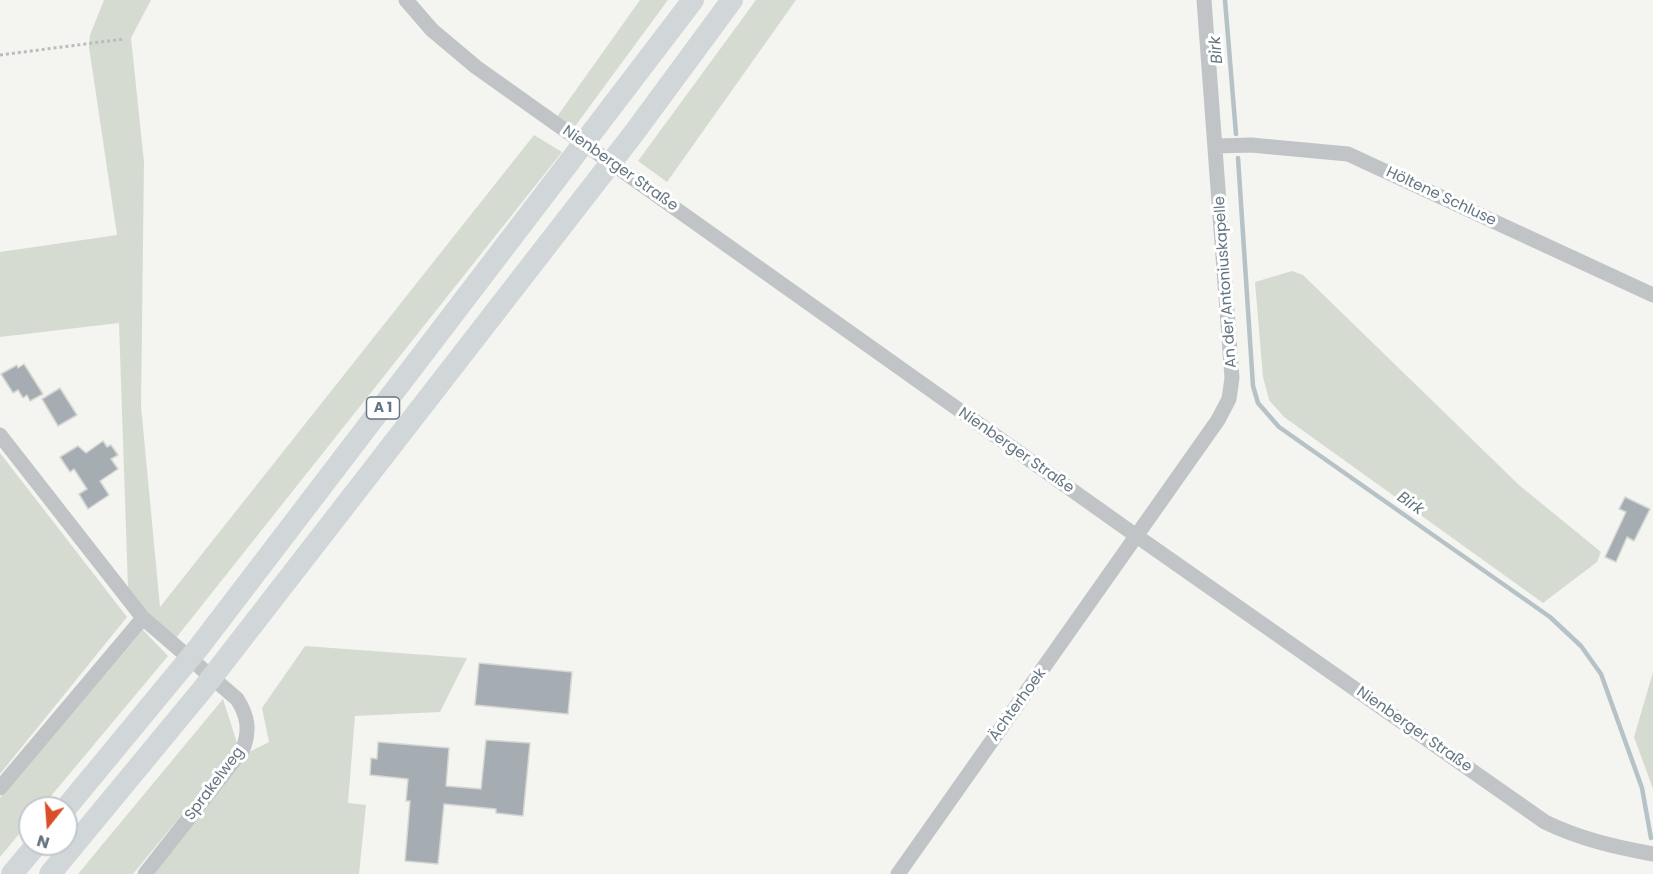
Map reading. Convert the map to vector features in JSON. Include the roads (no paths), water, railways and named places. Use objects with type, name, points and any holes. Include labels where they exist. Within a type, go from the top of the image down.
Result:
[{"type":"highway","name":"A 1","points":[[76,796],[199,647],[693,0]]},
{"type":"highway","name":"A 1","points":[[50,874],[202,690],[634,133],[732,0]]},
{"type":"highway","points":[[12,874],[26,856]]},
{"type":"street","name":"Nienberger Straße","points":[[406,0],[432,30],[476,67],[1138,537],[1545,822],[1589,840],[1653,854]]},
{"type":"street","name":"An der Antoniuskapelle","points":[[1138,537],[1218,420],[1229,399],[1232,378],[1221,146],[1204,0]]},
{"type":"street","name":"Höltene Schluse","points":[[1221,146],[1251,145],[1348,154],[1653,295]]},
{"type":"street","name":"Sprakelweg","points":[[0,435],[143,618],[237,699],[247,720],[248,735],[236,760],[145,874]]},
{"type":"street","name":"Ächterhoek","points":[[898,874],[1138,537]]},
{"type":"street","points":[[0,788],[143,618]]},
{"type":"waterway","name":"Birk","points":[[1225,0],[1236,134]]},
{"type":"waterway","name":"Birk","points":[[1238,158],[1253,386],[1258,403],[1279,427],[1550,617],[1581,646],[1601,674],[1642,788],[1651,838]]}]
